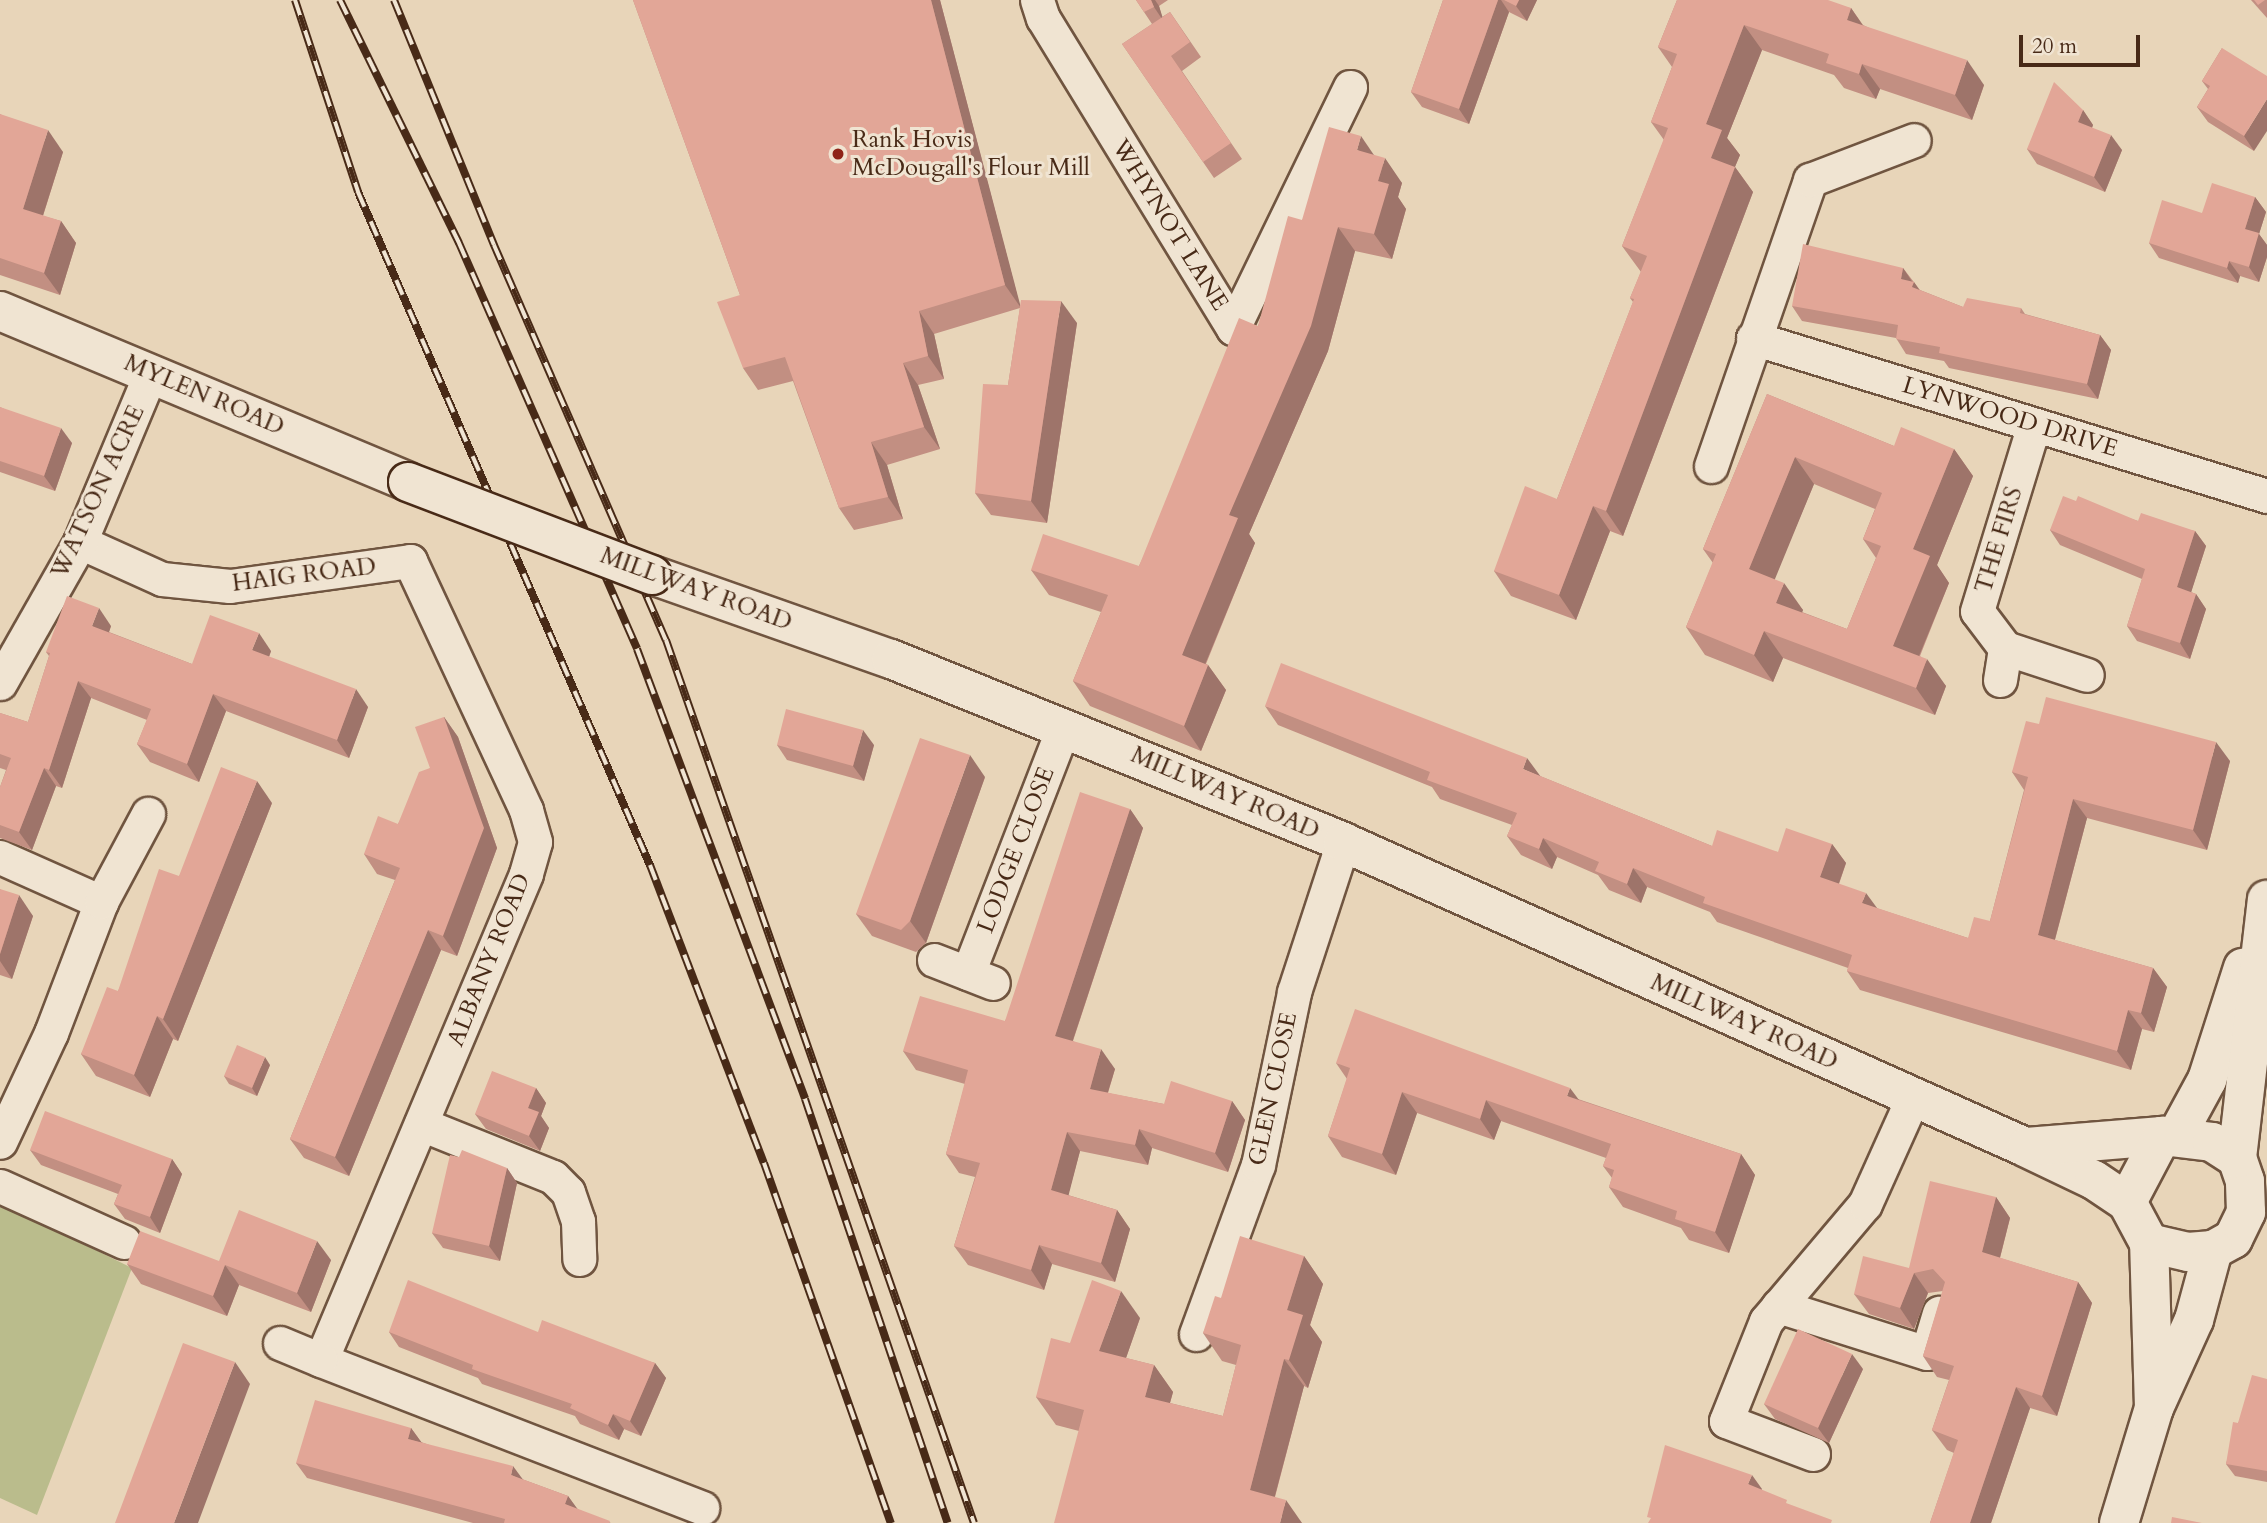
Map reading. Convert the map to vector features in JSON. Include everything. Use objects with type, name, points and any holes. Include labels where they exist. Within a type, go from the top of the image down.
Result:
[{"type":"street","name":"WHYNOT LANE","points":[[1037,0],[1043,18],[1233,328],[1350,87]]},
{"type":"street","points":[[1711,466],[1753,338],[1810,180],[1914,140]]},
{"type":"street","name":"MYLEN ROAD","points":[[0,311],[151,372],[408,482]]},
{"type":"street","name":"LYNWOOD DRIVE","points":[[1753,338],[2267,496]]},
{"type":"street","name":"WATSON ACRE","points":[[0,683],[80,542],[151,372]]},
{"type":"street","name":"THE FIRS","points":[[2005,648],[1977,611],[2034,424]]},
{"type":"street","name":"MILLWAY ROAD","points":[[408,482],[652,575],[891,659],[1064,726],[1343,842],[2025,1147],[2094,1180],[2127,1202]]},
{"type":"street","name":"HAIG ROAD","points":[[80,542],[162,579],[230,586],[410,561]]},
{"type":"street","name":"ALBANY ROAD","points":[[321,1360],[421,1124],[535,842],[526,810],[410,561]]},
{"type":"street","points":[[2000,680],[2005,648],[2087,675]]},
{"type":"street","name":"LODGE CLOSE","points":[[934,960],[980,978],[1064,726]]},
{"type":"street","points":[[0,1142],[51,1032],[101,902],[148,814]]},
{"type":"street","name":"GLEN CLOSE","points":[[1196,1334],[1258,1165],[1294,992],[1343,842]]},
{"type":"street","points":[[0,857],[101,902]]},
{"type":"street","points":[[2154,1408],[2149,1243],[2127,1202],[2134,1181],[2170,1136],[2207,1080],[2267,898]]},
{"type":"street","points":[[2119,1523],[2154,1408],[2194,1320],[2237,1241],[2246,1212],[2267,898]]},
{"type":"street","points":[[1813,1454],[1726,1421],[1766,1321],[1865,1204],[1913,1097]]},
{"type":"street","points":[[421,1124],[553,1177],[568,1192],[579,1221],[579,1259]]},
{"type":"street","points":[[2170,1136],[2212,1142],[2249,1177]]},
{"type":"street","name":"MILLWAY ROAD","points":[[2025,1147],[2170,1136]]},
{"type":"street","points":[[0,1186],[124,1242]]},
{"type":"street","points":[[2149,1243],[2188,1252],[2237,1241]]},
{"type":"street","points":[[1779,1306],[1927,1353],[1941,1308]]},
{"type":"street","points":[[280,1343],[702,1508]]},
{"type":"green space","points":[[0,1203],[132,1268],[37,1515],[0,1498]]},
{"type":"building","name":"Rank Hovis McDougall's Flour Mill","points":[[633,0],[931,0],[1005,285],[919,311],[928,356],[903,363],[924,427],[871,442],[888,497],[839,508],[785,357],[743,368],[717,302],[740,295]]},
{"type":"building","points":[[1136,0],[1151,0],[1154,7],[1144,12]]},
{"type":"building","points":[[1443,0],[1498,0],[1459,109],[1411,92]]},
{"type":"building","points":[[1504,0],[1519,0],[1516,6]]},
{"type":"building","points":[[1677,0],[1828,0],[1851,8],[1847,20],[1967,60],[1955,95],[1862,64],[1859,74],[1826,63],[1829,54],[1744,25],[1706,124],[1722,130],[1711,158],[1735,167],[1606,511],[1593,506],[1559,595],[1494,571],[1525,486],[1557,499],[1634,299],[1630,298],[1647,256],[1622,246],[1668,128],[1651,122],[1677,54],[1658,47]]},
{"type":"building","points":[[1170,12],[1190,42],[1171,56],[1231,143],[1203,162],[1122,44]]},
{"type":"building","points":[[2222,48],[2267,76],[2267,99],[2244,136],[2197,107],[2210,86],[2202,81]]},
{"type":"building","points":[[2054,82],[2083,110],[2078,122],[2111,135],[2094,177],[2027,149]]},
{"type":"building","points":[[0,114],[48,130],[23,209],[61,221],[44,273],[0,258]]},
{"type":"building","points":[[1329,127],[1361,136],[1357,150],[1385,158],[1378,181],[1389,184],[1374,234],[1338,227],[1311,326],[1229,515],[1238,518],[1182,655],[1208,665],[1184,726],[1073,681],[1108,595],[1031,570],[1043,534],[1139,566],[1239,318],[1258,326],[1288,216],[1302,220]]},
{"type":"building","points":[[2212,183],[2255,197],[2245,229],[2259,233],[2249,267],[2229,261],[2227,268],[2149,243],[2162,200],[2202,213]]},
{"type":"building","points":[[1803,244],[1903,268],[1901,279],[1914,282],[1912,287],[1963,307],[1967,298],[2021,308],[2020,313],[2100,335],[2087,384],[1939,353],[1940,347],[1896,339],[1898,325],[1792,306]]},
{"type":"building","points":[[1021,300],[1061,301],[1031,501],[975,493],[983,384],[1008,385]]},
{"type":"building","points":[[1767,394],[1894,446],[1901,427],[1954,449],[1913,549],[1930,556],[1893,646],[1927,659],[1916,688],[1764,631],[1754,655],[1686,627],[1716,554],[1703,549]],"holes":[[[1795,457],[1882,493],[1863,539],[1881,546],[1847,629],[1776,603],[1784,583],[1749,569]]]},
{"type":"building","points":[[0,407],[61,428],[44,476],[0,461]]},
{"type":"building","points":[[2063,496],[2076,501],[2078,496],[2138,521],[2141,513],[2195,531],[2177,587],[2196,594],[2180,643],[2127,626],[2145,569],[2050,530]]},
{"type":"building","points":[[67,596],[99,608],[92,626],[192,664],[210,615],[259,633],[252,650],[356,689],[337,740],[213,694],[187,764],[137,744],[151,709],[78,681],[49,770],[44,768],[19,832],[0,825],[0,787],[11,758],[0,754],[0,713],[28,722],[50,653],[46,652]]},
{"type":"building","points":[[1281,663],[1527,758],[1523,769],[1712,846],[1717,830],[1778,852],[1786,828],[1832,844],[1820,877],[1866,893],[1862,903],[1968,938],[1974,917],[1990,921],[2028,777],[2012,772],[2026,721],[2039,724],[2046,697],[2216,742],[2193,830],[2073,799],[2038,935],[2153,968],[2141,1013],[2128,1010],[2117,1051],[1847,971],[1852,955],[1703,903],[1705,897],[1633,868],[1627,884],[1595,871],[1599,862],[1543,838],[1539,849],[1507,836],[1517,813],[1427,780],[1430,772],[1265,706]]},
{"type":"building","points":[[786,709],[863,730],[853,766],[777,745]]},
{"type":"building","points":[[444,717],[484,828],[443,936],[428,930],[335,1157],[290,1139],[400,868],[364,854],[378,816],[398,824],[419,772],[430,768],[415,727]]},
{"type":"building","points":[[920,738],[970,755],[910,921],[901,930],[856,914]]},
{"type":"building","points":[[221,767],[257,781],[163,1019],[157,1016],[134,1075],[81,1054],[107,987],[118,991],[159,869],[179,876]]},
{"type":"building","points":[[1080,792],[1130,809],[1055,1036],[1101,1049],[1090,1089],[1164,1104],[1171,1081],[1232,1101],[1215,1153],[1139,1129],[1135,1145],[1067,1132],[1051,1190],[1117,1210],[1101,1263],[1039,1245],[1031,1270],[954,1246],[980,1163],[946,1154],[968,1070],[903,1051],[920,996],[1005,1021]]},
{"type":"building","points":[[0,889],[19,895],[0,954]]},
{"type":"building","points":[[1355,1009],[1570,1088],[1567,1096],[1741,1154],[1715,1232],[1675,1219],[1677,1211],[1609,1187],[1614,1170],[1603,1166],[1611,1144],[1486,1100],[1480,1119],[1402,1092],[1382,1154],[1328,1136],[1350,1068],[1336,1063]]},
{"type":"building","points":[[237,1045],[265,1057],[252,1088],[224,1076]]},
{"type":"building","points":[[492,1071],[536,1088],[528,1108],[539,1112],[529,1136],[475,1114]]},
{"type":"building","points":[[45,1111],[172,1159],[150,1217],[114,1204],[122,1185],[30,1150]]},
{"type":"building","points":[[462,1150],[507,1168],[489,1246],[432,1233],[450,1155],[459,1157]]},
{"type":"building","points":[[1930,1181],[1996,1197],[1982,1252],[2078,1282],[2042,1396],[2016,1387],[1970,1523],[1930,1523],[1958,1440],[1932,1430],[1954,1366],[1923,1356],[1945,1282],[1933,1269],[1914,1273],[1900,1308],[1854,1294],[1863,1256],[1909,1268]]},
{"type":"building","points":[[239,1210],[317,1241],[297,1293],[225,1265],[213,1296],[127,1264],[140,1231],[219,1261]]},
{"type":"building","points":[[1240,1236],[1304,1256],[1287,1310],[1303,1315],[1289,1360],[1284,1359],[1250,1490],[1286,1500],[1280,1523],[1054,1523],[1084,1410],[1036,1397],[1051,1338],[1070,1343],[1092,1280],[1121,1291],[1099,1351],[1154,1365],[1145,1397],[1223,1416],[1241,1345],[1203,1333],[1215,1296],[1221,1298]]},
{"type":"building","points":[[408,1280],[538,1332],[542,1320],[655,1363],[630,1421],[613,1414],[608,1425],[570,1408],[572,1404],[472,1369],[473,1365],[389,1332]]},
{"type":"building","points":[[1798,1329],[1852,1354],[1818,1428],[1764,1404]]},
{"type":"building","points":[[183,1343],[235,1362],[174,1523],[115,1523]]},
{"type":"building","points":[[2252,1375],[2267,1379],[2267,1471],[2226,1464],[2233,1422],[2238,1423]]},
{"type":"building","points":[[315,1400],[411,1428],[408,1439],[513,1466],[511,1475],[568,1496],[565,1504],[610,1521],[504,1523],[505,1519],[296,1463]]},
{"type":"building","points":[[1665,1445],[1752,1475],[1748,1484],[1787,1500],[1786,1503],[1832,1520],[1831,1523],[1648,1523],[1651,1518],[1647,1517]]},
{"type":"building","points":[[2172,1517],[2202,1523],[2171,1523]]},
{"type":"railway","points":[[295,0],[358,192],[650,865],[764,1163],[891,1523]]},
{"type":"railway","points":[[340,0],[459,243],[637,649],[805,1099],[948,1523]]},
{"type":"railway","points":[[394,0],[494,245],[666,640],[974,1523]]},
{"type":"place","name":"Rank Hovis McDougall's Flour Mill","points":[[838,154]]}]
